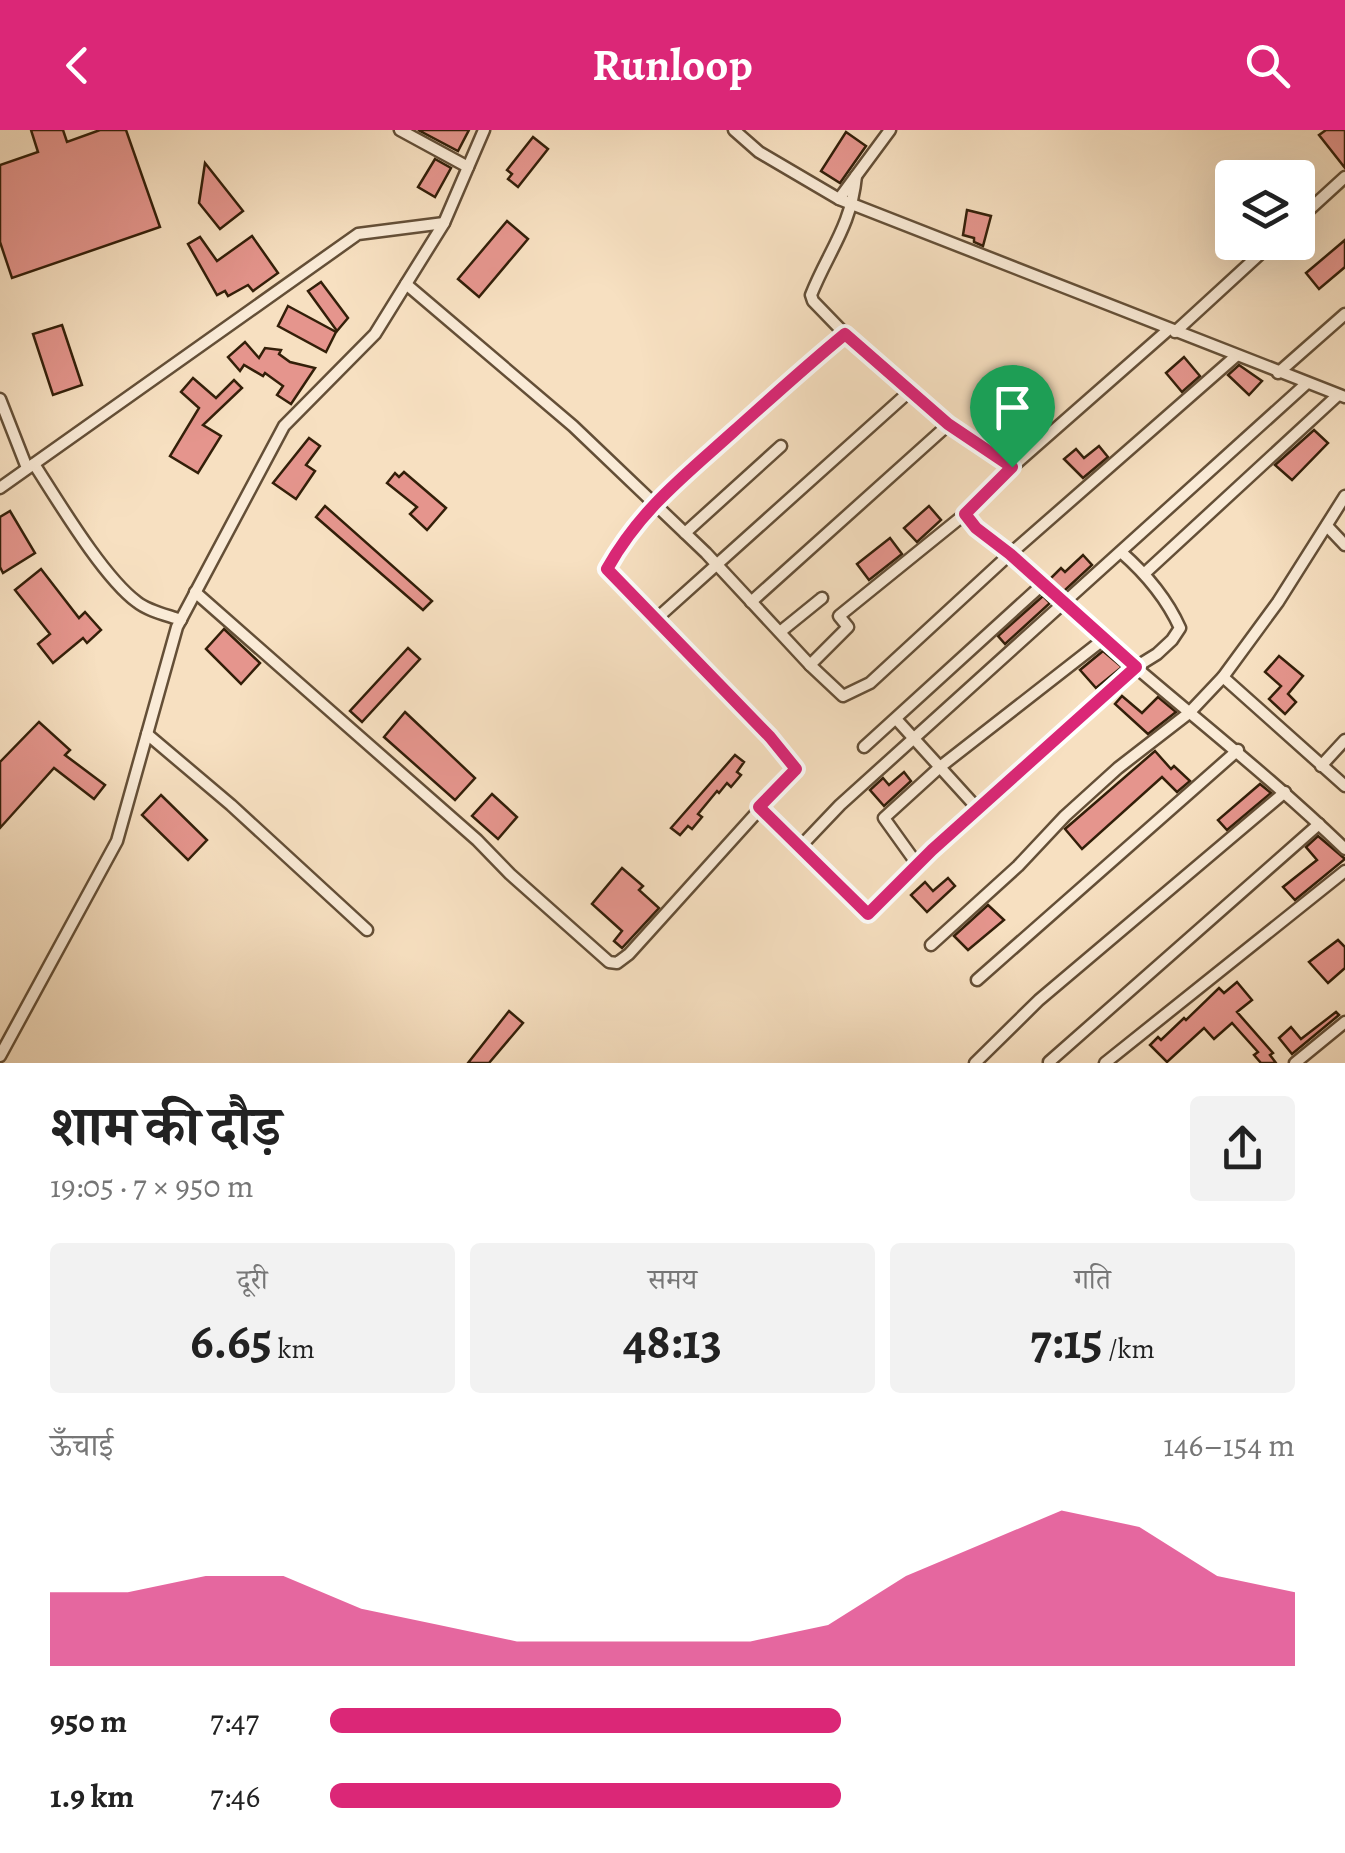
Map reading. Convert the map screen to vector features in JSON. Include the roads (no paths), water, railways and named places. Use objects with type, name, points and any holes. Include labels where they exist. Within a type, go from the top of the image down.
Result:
[{"type":"street","points":[[400,130],[468,167]]},
{"type":"street","points":[[0,1056],[117,841],[181,620],[284,426],[375,334],[444,223],[484,130]]},
{"type":"street","points":[[734,130],[759,152],[840,198],[1342,396],[1145,573]]},
{"type":"street","points":[[840,198],[890,130]]},
{"type":"street","points":[[856,176],[854,204],[838,244],[810,295],[845,334],[948,424],[1012,467]]},
{"type":"street","points":[[1315,204],[1345,177]]},
{"type":"street","points":[[0,488],[358,234],[444,223]]},
{"type":"street","points":[[810,665],[848,627],[839,616],[965,514],[1012,467],[1253,260]]},
{"type":"street","points":[[406,284],[573,426],[685,533],[843,696],[870,682],[1236,356]]},
{"type":"street","points":[[1278,373],[1345,314]]},
{"type":"street","points":[[196,592],[609,962],[617,963],[630,954],[796,769],[770,737],[607,569],[626,534],[654,503],[768,398],[845,334]]},
{"type":"street","points":[[800,847],[840,804],[1306,384]]},
{"type":"street","points":[[655,620],[910,391]]},
{"type":"street","points":[[0,399],[31,466],[116,580],[138,604],[181,620]]},
{"type":"street","points":[[751,602],[948,424]]},
{"type":"street","points":[[685,533],[781,446]]},
{"type":"street","points":[[931,946],[1018,866],[1064,816],[1189,713],[1223,677],[1345,496]]},
{"type":"street","points":[[965,514],[1064,605],[1238,750],[1345,849]]},
{"type":"street","points":[[1327,526],[1345,544]]},
{"type":"street","points":[[759,807],[868,914],[978,809],[1136,667],[1172,640],[1180,628],[1145,573],[1120,552]]},
{"type":"street","points":[[864,747],[1043,584]]},
{"type":"street","points":[[780,632],[822,598]]},
{"type":"street","points":[[917,864],[884,820],[940,767],[1104,639]]},
{"type":"street","points":[[1223,677],[1345,786]]},
{"type":"street","points":[[897,720],[978,809]]},
{"type":"street","points":[[147,734],[368,930]]},
{"type":"street","points":[[1321,766],[1345,740]]},
{"type":"street","points":[[977,980],[1238,750]]},
{"type":"street","points":[[975,1063],[1039,1000],[1285,792]]},
{"type":"street","points":[[1049,1062],[1319,824]]},
{"type":"street","points":[[1105,1063],[1345,871]]},
{"type":"street","points":[[1295,1063],[1345,1022]]}]
